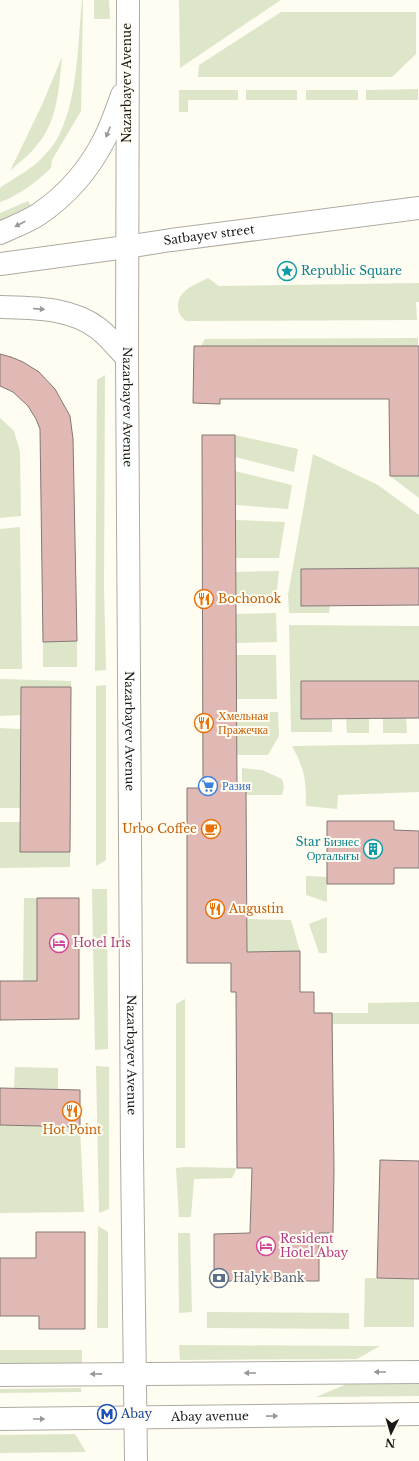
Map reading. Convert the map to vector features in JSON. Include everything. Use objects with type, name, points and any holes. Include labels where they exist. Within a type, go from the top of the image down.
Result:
[{"type":"main road","name":"Nazarbayev Avenue","points":[[128,0],[126,247],[132,1162],[136,1461]]},
{"type":"main road","points":[[0,233],[37,215],[55,202],[83,172],[96,154],[106,136],[127,82]]},
{"type":"main road","name":"Satbayev street","points":[[0,264],[419,208]]},
{"type":"main road","points":[[0,307],[62,312],[80,317],[104,333],[127,358]]},
{"type":"main road","points":[[0,1375],[419,1372]]},
{"type":"main road","name":"Abay avenue","points":[[0,1419],[419,1414]]},
{"type":"green space","points":[[82,0],[81,111],[52,160],[51,168],[27,188],[0,202],[0,188],[40,160],[52,147],[60,133],[66,118],[74,85]]},
{"type":"green space","points":[[94,0],[109,0],[110,19],[94,19]]},
{"type":"green space","points":[[179,0],[281,0],[180,68]]},
{"type":"green space","points":[[281,12],[416,12],[416,54],[392,77],[198,77],[199,65]]},
{"type":"green space","points":[[62,57],[56,103],[53,115],[44,136],[34,149],[10,171],[41,107]]},
{"type":"green space","points":[[418,89],[418,100],[366,100],[366,90]]},
{"type":"green space","points":[[179,90],[238,90],[238,100],[188,100],[188,112],[179,112]]},
{"type":"green space","points":[[246,90],[297,90],[297,100],[246,100]]},
{"type":"green space","points":[[306,90],[358,90],[358,100],[306,100]]},
{"type":"green space","points":[[28,201],[33,209],[0,224],[0,213]]},
{"type":"green space","points":[[208,278],[219,286],[419,283],[419,302],[416,302],[417,320],[186,321],[180,315],[178,310],[178,302],[180,297],[188,289]]},
{"type":"green space","points":[[418,338],[418,351],[198,351],[205,339]]},
{"type":"green space","points":[[105,375],[104,586],[106,670],[95,671],[97,380]]},
{"type":"green space","points":[[0,418],[14,431],[20,452],[21,516],[0,518]]},
{"type":"green space","points":[[235,435],[298,449],[294,472],[235,457]]},
{"type":"green space","points":[[313,454],[378,485],[419,515],[419,568],[301,569],[301,606],[330,606],[329,613],[289,613],[288,595]]},
{"type":"green space","points":[[235,471],[292,485],[288,509],[236,505]]},
{"type":"green space","points":[[390,476],[419,476],[419,498]]},
{"type":"green space","points":[[236,520],[285,522],[279,558],[236,558]]},
{"type":"green space","points":[[20,527],[22,669],[0,669],[0,529]]},
{"type":"green space","points":[[279,571],[276,600],[236,599],[236,572]]},
{"type":"green space","points":[[276,613],[277,642],[236,643],[236,614]]},
{"type":"green space","points":[[289,625],[419,626],[419,681],[301,681],[301,719],[332,719],[332,732],[291,732]]},
{"type":"green space","points":[[77,641],[77,667],[43,667],[43,642]]},
{"type":"green space","points":[[236,655],[276,655],[277,699],[236,699]]},
{"type":"green space","points":[[0,679],[71,681],[71,687],[21,687],[20,715],[0,716]]},
{"type":"green space","points":[[106,685],[106,860],[96,866],[96,686]]},
{"type":"green space","points":[[236,712],[278,712],[279,736],[268,755],[237,755]]},
{"type":"green space","points":[[346,718],[369,718],[369,733],[347,733]]},
{"type":"green space","points":[[383,718],[406,718],[407,733],[383,733]]},
{"type":"green space","points":[[0,728],[20,729],[20,808],[0,808]]},
{"type":"green space","points":[[419,744],[419,792],[338,795],[337,809],[306,806],[304,775],[300,762],[292,746]]},
{"type":"green space","points":[[242,768],[262,770],[282,779],[284,787],[282,795],[246,795],[246,788],[242,788]]},
{"type":"green space","points":[[0,822],[20,822],[20,852],[70,852],[70,867],[0,868]]},
{"type":"green space","points":[[306,876],[327,877],[327,902],[306,895]]},
{"type":"green space","points":[[92,889],[107,889],[108,1049],[95,1050]]},
{"type":"green space","points":[[24,898],[37,898],[37,981],[23,981]]},
{"type":"green space","points":[[327,917],[327,953],[319,953],[309,924]]},
{"type":"green space","points":[[247,919],[291,920],[300,951],[247,952]]},
{"type":"green space","points":[[185,999],[185,1148],[176,1148],[176,1004]]},
{"type":"green space","points":[[419,1002],[419,1024],[332,1024],[332,1013],[368,1013],[368,1003]]},
{"type":"green space","points":[[96,1066],[109,1067],[109,1209],[99,1213]]},
{"type":"green space","points":[[15,1067],[58,1068],[58,1089],[14,1088]]},
{"type":"green space","points":[[0,1125],[80,1127],[84,1212],[0,1213]]},
{"type":"green space","points":[[176,1168],[237,1168],[232,1178],[194,1179],[191,1217],[179,1217]]},
{"type":"green space","points":[[98,1226],[108,1232],[108,1328],[97,1328]]},
{"type":"green space","points":[[178,1233],[190,1233],[192,1312],[179,1313]]},
{"type":"green space","points":[[365,1278],[414,1279],[414,1327],[364,1327]]},
{"type":"green space","points":[[207,1312],[349,1313],[349,1329],[207,1328]]},
{"type":"green space","points":[[179,1345],[380,1346],[357,1359],[180,1360]]},
{"type":"green space","points":[[0,1350],[82,1350],[82,1363],[0,1363]]},
{"type":"green space","points":[[419,1382],[419,1396],[316,1397],[349,1383]]},
{"type":"green space","points":[[81,1388],[81,1392],[0,1393],[0,1389]]},
{"type":"green space","points":[[75,1434],[86,1452],[0,1453],[0,1435]]},
{"type":"building","points":[[194,346],[419,346],[419,476],[390,476],[389,399],[220,399],[220,404],[193,403]]},
{"type":"building","points":[[0,354],[23,362],[39,372],[55,389],[70,416],[73,439],[77,641],[43,642],[40,429],[28,406],[13,392],[0,386]]},
{"type":"building","points":[[202,435],[235,435],[237,788],[246,788],[247,952],[300,951],[300,992],[314,992],[314,1013],[332,1013],[334,1169],[333,1233],[319,1233],[319,1281],[214,1281],[214,1234],[250,1233],[252,1168],[237,1168],[236,992],[231,992],[231,963],[187,963],[187,788],[203,788]]},
{"type":"building","points":[[419,568],[419,605],[301,606],[301,569]]},
{"type":"building","points":[[301,681],[419,681],[419,718],[301,719]]},
{"type":"building","points":[[21,687],[71,687],[70,852],[20,852]]},
{"type":"building","name":"Star Бизнес Орталығы","points":[[327,821],[394,821],[394,830],[419,831],[419,868],[394,868],[394,884],[327,884]]},
{"type":"building","points":[[37,898],[79,898],[79,1019],[0,1020],[0,981],[37,981]]},
{"type":"building","points":[[0,1088],[80,1090],[80,1127],[0,1125]]},
{"type":"building","points":[[380,1160],[419,1161],[419,1279],[377,1278]]},
{"type":"building","points":[[36,1232],[85,1232],[85,1329],[39,1329],[39,1316],[0,1316],[0,1258],[36,1258]]},
{"type":"place","name":"Republic Square","points":[[287,271]]},
{"type":"place","name":"Bochonok","points":[[204,599]]},
{"type":"place","name":"Хмельная Пражечка","points":[[204,723]]},
{"type":"place","name":"Разия","points":[[208,786]]},
{"type":"place","name":"Urbo Coffee","points":[[211,829]]},
{"type":"place","name":"Star Бизнес Орталығы","points":[[373,849]]},
{"type":"place","name":"Augustin","points":[[215,909]]},
{"type":"place","name":"Hotel Iris","points":[[59,943]]},
{"type":"place","name":"Hot Point","points":[[72,1111]]},
{"type":"place","name":"Resident Hotel Abay","points":[[266,1246]]},
{"type":"place","name":"Halyk Bank","points":[[219,1278]]},
{"type":"place","name":"Abay","points":[[107,1414]]}]
